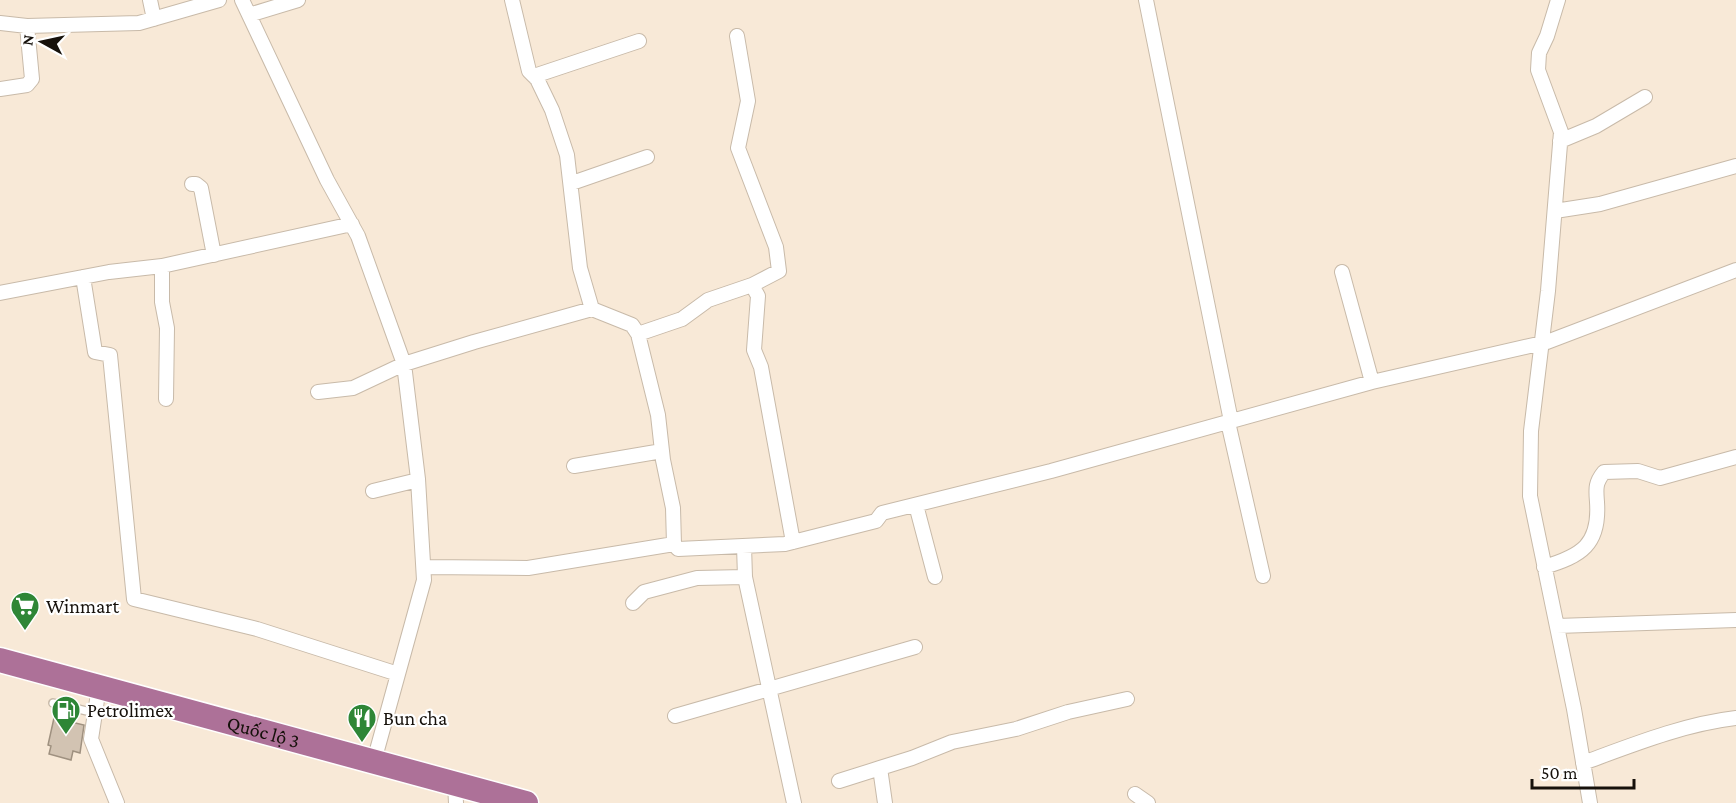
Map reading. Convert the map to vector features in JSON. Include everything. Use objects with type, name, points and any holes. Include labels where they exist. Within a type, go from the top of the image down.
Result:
[{"type":"highway","name":"Quốc lộ 3","points":[[0,660],[374,761],[455,793],[526,803]]},
{"type":"street","points":[[150,0],[154,19]]},
{"type":"street","points":[[0,22],[27,26],[139,23],[219,0]]},
{"type":"street","points":[[242,0],[327,180],[358,236],[404,364],[418,480],[424,580],[374,761]]},
{"type":"street","points":[[249,15],[298,0]]},
{"type":"street","points":[[512,0],[529,71],[552,110],[567,154],[580,267],[592,309]]},
{"type":"street","points":[[1146,0],[1229,422],[1263,576]]},
{"type":"street","points":[[1558,0],[1539,53],[1538,69],[1561,132],[1555,211],[1531,431],[1530,496],[1590,803]]},
{"type":"street","points":[[0,89],[27,85],[32,79],[27,26]]},
{"type":"street","points":[[638,334],[682,319],[708,300],[752,285],[779,271],[776,247],[738,147],[748,101],[737,36]]},
{"type":"street","points":[[534,76],[639,41]]},
{"type":"street","points":[[1560,141],[1596,126],[1645,97]]},
{"type":"street","points":[[572,183],[647,157]]},
{"type":"street","points":[[1555,211],[1600,204],[1736,166]]},
{"type":"street","points":[[192,184],[201,188],[214,255]]},
{"type":"street","points":[[0,293],[83,277],[162,266],[352,224]]},
{"type":"street","points":[[162,266],[162,302],[167,328],[166,399]]},
{"type":"street","points":[[318,392],[353,388],[404,364],[592,309],[632,325],[638,334],[658,415],[673,508],[674,544],[678,549],[793,542],[876,521],[882,513],[1051,471],[1372,382],[1541,344],[1736,270]]},
{"type":"street","points":[[1342,272],[1372,382]]},
{"type":"street","points":[[83,277],[95,351],[110,355],[134,599],[257,629],[398,674]]},
{"type":"street","points":[[752,285],[758,296],[754,350],[761,367],[793,542]]},
{"type":"street","points":[[574,466],[662,451]]},
{"type":"street","points":[[1544,567],[1567,560],[1583,550],[1593,535],[1598,518],[1595,487],[1604,472],[1638,471],[1660,478],[1736,457]]},
{"type":"street","points":[[373,491],[418,480]]},
{"type":"street","points":[[916,505],[935,577]]},
{"type":"street","points":[[424,567],[528,568],[674,544]]},
{"type":"street","points":[[744,546],[745,577],[794,803]]},
{"type":"street","points":[[633,603],[644,592],[697,578],[745,577]]},
{"type":"street","points":[[1557,626],[1736,620]]},
{"type":"street","points":[[675,716],[915,647]]},
{"type":"street","points":[[99,687],[91,739],[117,803]]},
{"type":"street","points":[[839,781],[912,758],[952,742],[1016,729],[1068,712],[1127,699]]},
{"type":"street","points":[[1583,763],[1671,733],[1736,718]]},
{"type":"street","points":[[880,768],[885,803]]},
{"type":"street","points":[[1135,794],[1148,803]]},
{"type":"lane","points":[[53,703],[95,713]]},
{"type":"building","points":[[54,718],[84,725],[80,753],[73,751],[71,760],[49,754],[51,746],[48,745]]},
{"type":"place","name":"Winmart","points":[[25,632]]},
{"type":"place","name":"Petrolimex","points":[[66,736]]},
{"type":"place","name":"Bun cha","points":[[362,744]]}]
